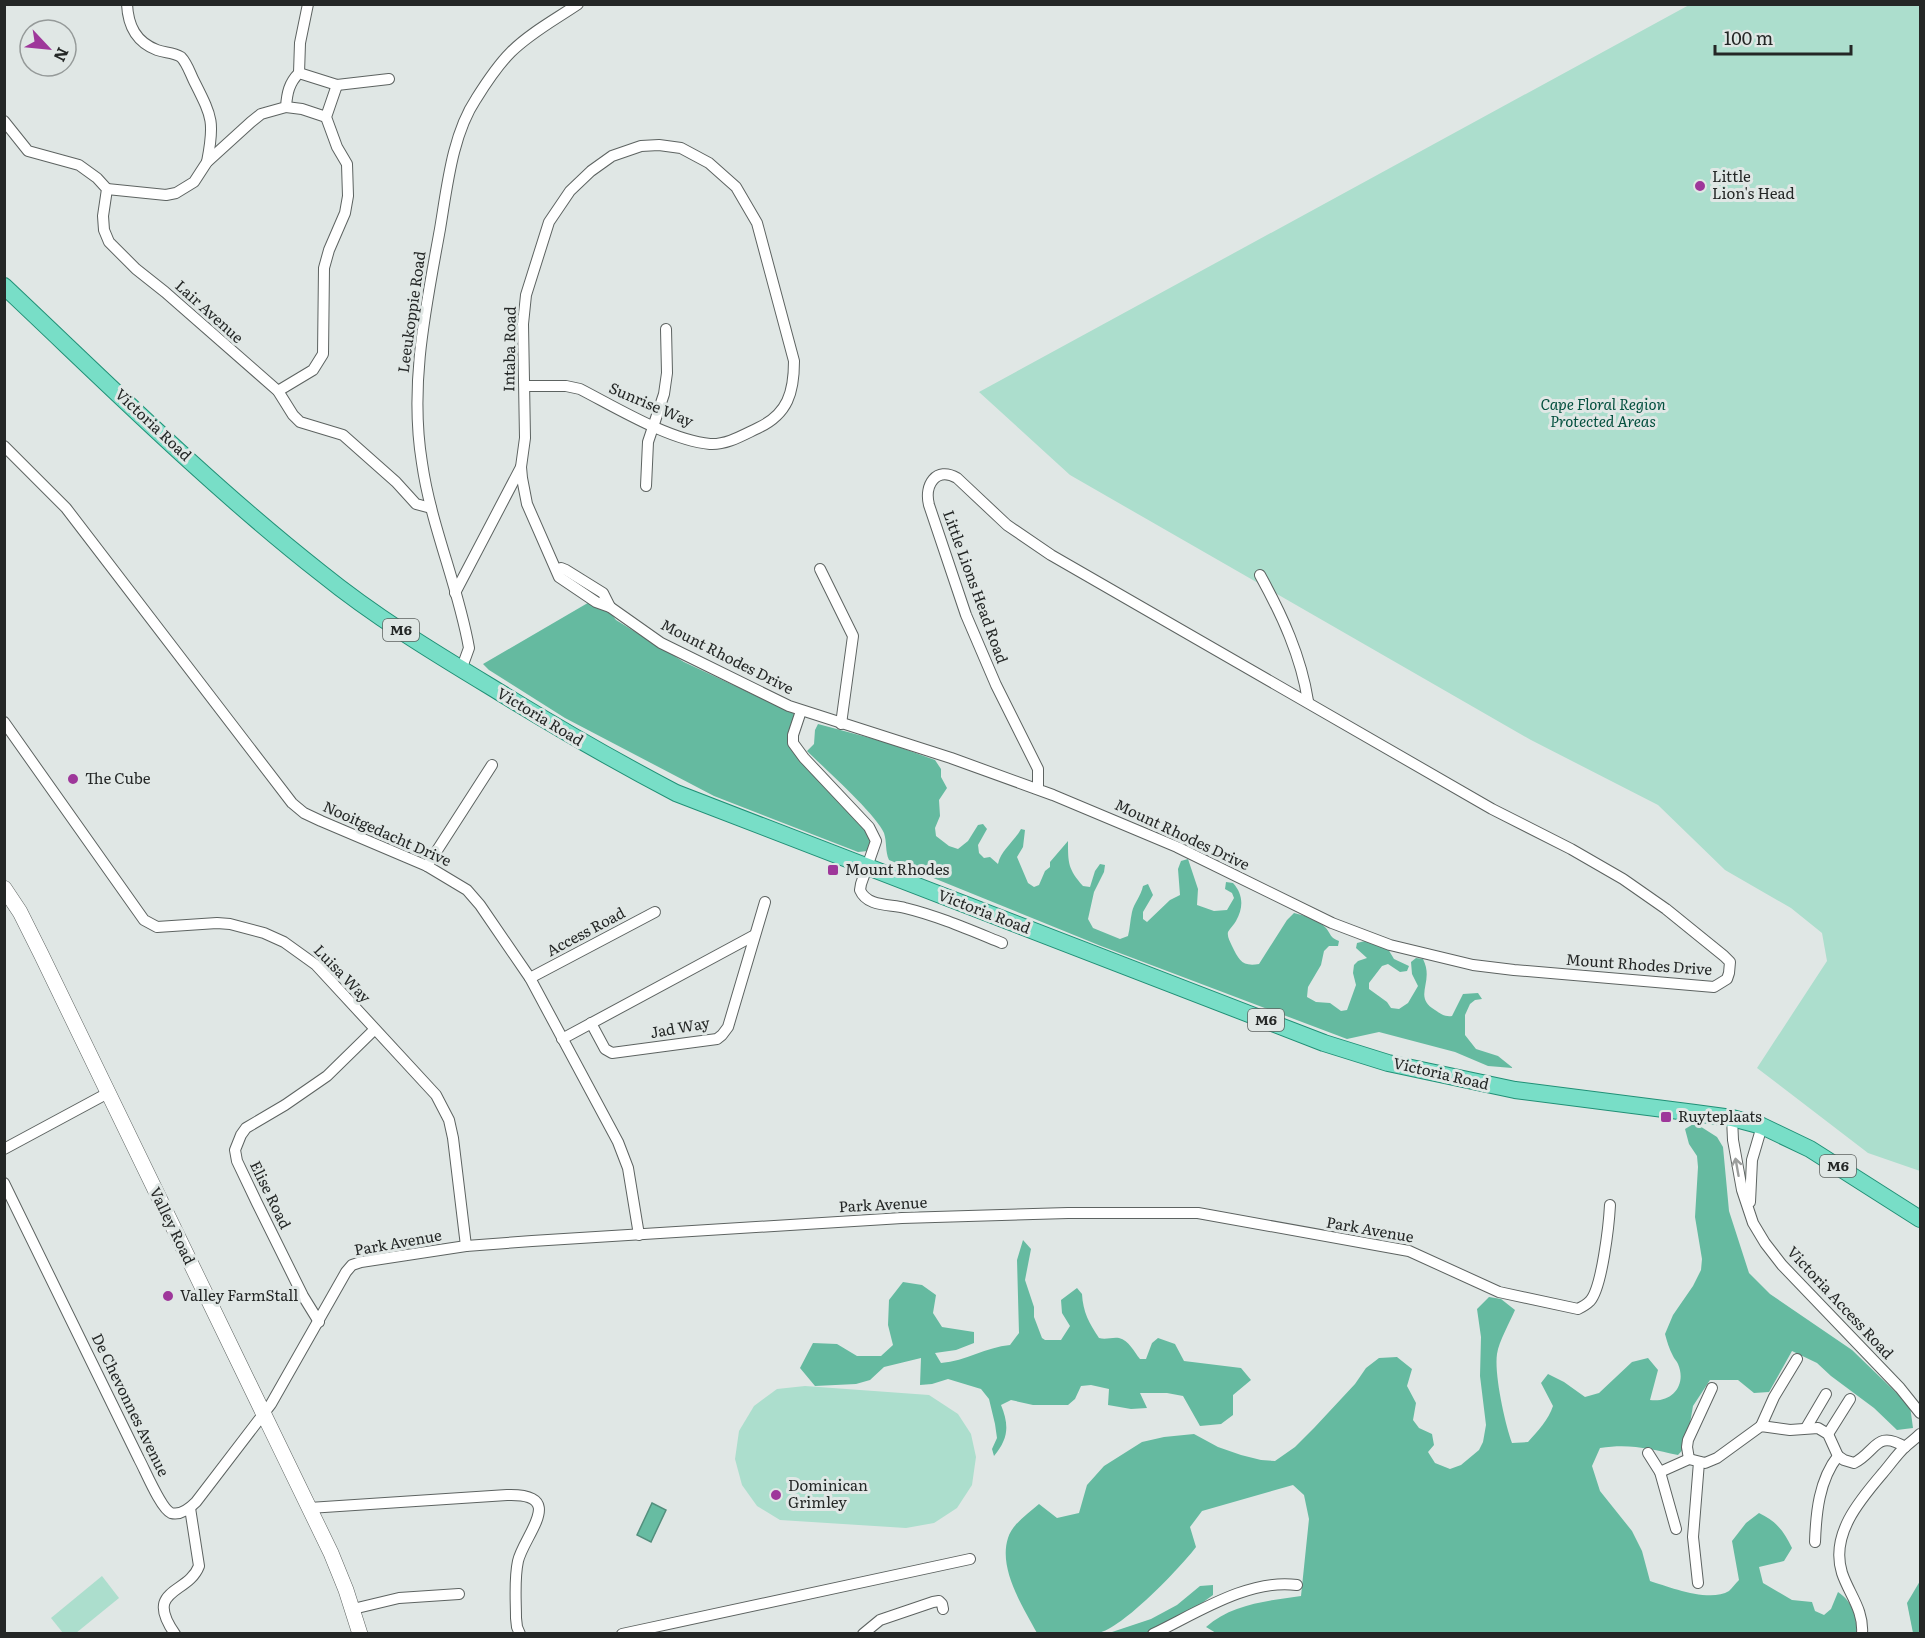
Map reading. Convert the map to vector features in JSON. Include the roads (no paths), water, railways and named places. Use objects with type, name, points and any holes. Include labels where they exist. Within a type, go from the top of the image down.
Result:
[{"type":"main road","name":"Victoria Road","points":[[4,286],[173,445],[272,534],[354,598],[462,670],[618,764],[676,794],[1324,1043],[1388,1063],[1515,1090],[1732,1118],[1762,1126],[1810,1149],[1920,1219]]},
{"type":"street","points":[[127,4],[127,12],[135,36],[152,47],[177,54],[184,60],[207,104],[212,120],[207,162]]},
{"type":"street","points":[[286,107],[291,82],[299,73],[300,43],[308,4]]},
{"type":"street","name":"Leeukoppie Road","points":[[462,670],[469,648],[431,508],[419,447],[416,396],[418,362],[454,156],[466,119],[475,100],[519,45],[578,4]]},
{"type":"street","points":[[299,73],[337,85],[389,79]]},
{"type":"street","points":[[278,391],[313,370],[321,360],[325,346],[324,268],[345,213],[349,180],[347,164],[337,147],[326,117],[337,85]]},
{"type":"street","points":[[4,121],[28,151],[79,165],[97,178],[107,189],[166,195],[176,193],[194,182],[207,162],[261,114],[286,107],[302,109],[326,117]]},
{"type":"street","name":"Intaba Road","points":[[610,607],[603,593],[566,570],[557,569],[527,504],[521,466],[525,438],[523,324],[526,295],[549,222],[570,191],[591,171],[612,156],[641,146],[659,145],[681,148],[710,163],[736,187],[758,224],[775,294]]},
{"type":"street","name":"Lair Avenue","points":[[107,189],[103,224],[110,243],[136,269],[278,391],[300,422],[343,435],[396,482],[416,504],[431,508]]},
{"type":"street","name":"Sunrise Way","points":[[524,386],[566,386],[580,389],[674,435],[711,444],[728,442],[771,422],[783,407],[794,383],[794,361],[775,294]]},
{"type":"street","points":[[646,486],[646,461],[652,425],[664,394],[668,374],[666,329]]},
{"type":"street","name":"Nooitgedacht Drive","points":[[4,446],[53,493],[72,515],[292,803],[304,813],[321,821],[428,866],[467,890],[480,905],[530,978],[623,1151],[639,1235]]},
{"type":"street","name":"Intaba Road","points":[[455,593],[521,466]]},
{"type":"street","name":"Little Lions Head Road","points":[[952,475],[942,475],[928,486],[929,505],[966,615],[996,685],[1038,769],[1038,789]]},
{"type":"street","name":"Mount Rhodes Drive","points":[[610,607],[676,651],[801,711],[951,758],[1038,789],[1177,847],[1332,923],[1390,945],[1473,965],[1514,970],[1714,987],[1727,979],[1730,962],[1724,956],[1666,909],[1623,879],[1492,809],[1051,555],[1006,525],[952,475]]},
{"type":"street","points":[[820,569],[852,636],[841,724]]},
{"type":"street","points":[[1260,574],[1301,666],[1308,702]]},
{"type":"street","name":"Mount Rhodes Drive","points":[[801,711],[793,735],[793,743],[874,834],[876,846],[867,866]]},
{"type":"street","name":"Luisa Way","points":[[4,722],[148,924],[157,927],[217,922],[264,933],[284,942],[316,965],[436,1095],[449,1120],[453,1138],[466,1246]]},
{"type":"street","points":[[428,866],[492,765]]},
{"type":"street","points":[[867,866],[860,890],[865,898],[876,903],[908,908],[1002,943]]},
{"type":"street","name":"Valley Road","points":[[4,888],[25,923],[331,1553],[353,1609],[360,1634]]},
{"type":"street","points":[[848,890],[860,890]]},
{"type":"street","name":"Jad Way","points":[[591,1023],[604,1049],[612,1053],[717,1039],[723,1035],[728,1027],[753,936],[765,902]]},
{"type":"street","name":"Access Road","points":[[530,978],[655,912]]},
{"type":"street","points":[[562,1039],[753,936]]},
{"type":"street","name":"Elise Road","points":[[319,1322],[303,1296],[237,1161],[235,1150],[246,1128],[320,1081],[374,1030]]},
{"type":"street","points":[[4,1149],[108,1093]]},
{"type":"street","name":"Victoria Access Road","points":[[1732,1118],[1738,1171],[1750,1214],[1765,1243],[1782,1265],[1919,1410]]},
{"type":"street","name":"Victoria Access Road","points":[[1750,1214],[1752,1160],[1762,1126]]},
{"type":"street","name":"De Chevonnes Avenue","points":[[4,1183],[159,1497],[167,1510],[172,1513],[181,1513],[190,1508]]},
{"type":"street","name":"Park Avenue","points":[[264,1414],[346,1272],[355,1263],[466,1246],[902,1218],[1068,1213],[1198,1213],[1409,1251],[1498,1292],[1578,1309],[1590,1301],[1599,1281],[1608,1236],[1610,1205]]},
{"type":"street","points":[[1660,1472],[1694,1460],[1705,1463],[1717,1458],[1761,1426],[1774,1396],[1797,1359]]},
{"type":"street","points":[[1698,1583],[1693,1537],[1694,1460],[1687,1450],[1688,1440],[1712,1388]]},
{"type":"street","points":[[1806,1428],[1826,1394]]},
{"type":"street","points":[[1828,1434],[1850,1399]]},
{"type":"street","points":[[175,1634],[164,1611],[165,1602],[171,1591],[196,1574],[199,1566],[190,1508],[264,1414]]},
{"type":"street","points":[[1761,1426],[1790,1430],[1818,1428],[1828,1434],[1838,1456],[1854,1463],[1877,1442],[1884,1439],[1905,1447]]},
{"type":"street","points":[[1862,1634],[1860,1611],[1842,1572],[1839,1549],[1842,1536],[1855,1509],[1905,1447],[1920,1434]]},
{"type":"street","points":[[1648,1453],[1660,1472],[1676,1529]]},
{"type":"street","points":[[1815,1542],[1816,1515],[1823,1484],[1838,1456]]},
{"type":"street","points":[[309,1508],[507,1495],[528,1496],[539,1508],[540,1517],[524,1544],[518,1560],[516,1618],[520,1634]]},
{"type":"street","points":[[622,1634],[970,1559]]},
{"type":"street","points":[[1154,1634],[1231,1595],[1283,1585],[1297,1585]]},
{"type":"street","points":[[353,1609],[399,1598],[459,1594]]},
{"type":"street","points":[[862,1634],[880,1620],[933,1602],[939,1601],[943,1609]]},
{"type":"place","name":"Little Lion's Head","points":[[1700,186]]},
{"type":"place","name":"The Cube","points":[[73,779]]},
{"type":"place","name":"Mount Rhodes","points":[[833,870]]},
{"type":"place","name":"Ruyteplaats","points":[[1666,1117]]},
{"type":"place","name":"Valley FarmStall","points":[[168,1296]]},
{"type":"place","name":"Dominican Grimley","points":[[776,1495]]},
{"type":"park label","name":"Cape Floral Region Protected Areas","points":[[1603,414]]}]
